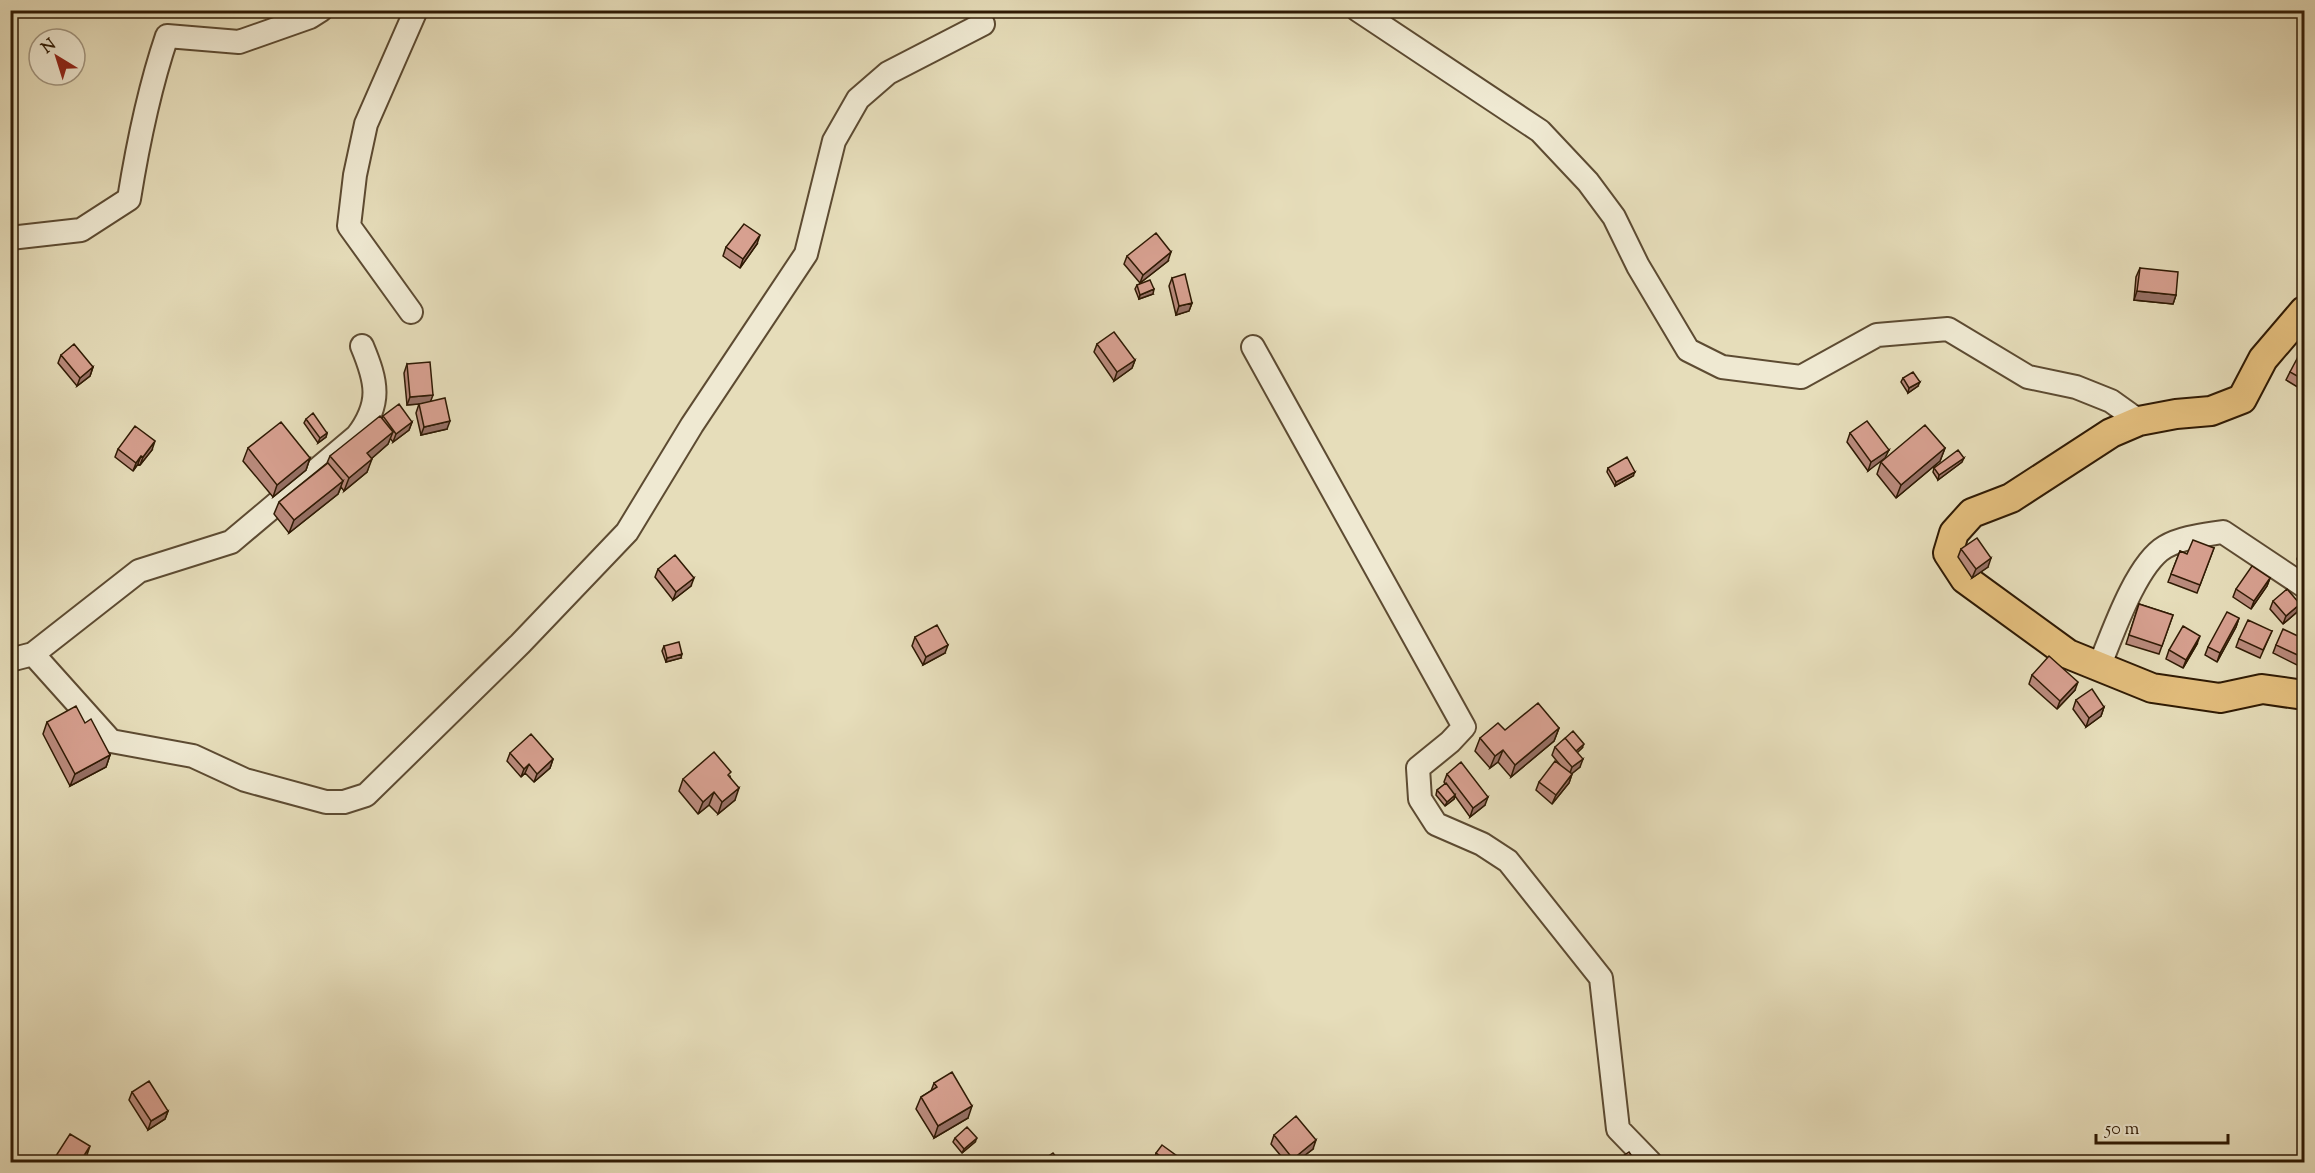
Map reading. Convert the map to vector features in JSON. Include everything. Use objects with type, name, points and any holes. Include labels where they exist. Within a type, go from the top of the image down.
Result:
[{"type":"main road","points":[[2304,311],[2263,359],[2241,399],[2211,411],[2176,414],[2139,422],[2111,433],[2011,498],[1972,513],[1954,533],[1948,553],[1965,579],[2068,654],[2099,667],[2152,688],[2190,695],[2220,698],[2262,689],[2304,695]]},
{"type":"street","points":[[10,238],[81,230],[129,199],[141,130],[155,72],[167,36],[239,42],[310,17],[321,10]]},
{"type":"street","points":[[411,312],[349,226],[355,175],[366,124],[416,10]]},
{"type":"street","points":[[1358,10],[1540,131],[1588,182],[1614,217],[1638,266],[1688,350],[1722,367],[1801,376],[1878,335],[1948,329],[2028,377],[2076,387],[2111,401],[2139,422]]},
{"type":"street","points":[[33,654],[111,741],[193,756],[245,780],[326,802],[344,802],[366,795],[520,644],[627,532],[692,425],[806,254],[834,141],[858,99],[888,73],[983,24]]},
{"type":"street","points":[[10,660],[33,654],[139,571],[231,542],[357,436],[368,422],[375,398],[374,374],[362,346]]},
{"type":"street","points":[[1253,347],[1464,727],[1450,742],[1418,768],[1420,799],[1436,824],[1482,844],[1508,861],[1601,978],[1618,1129],[1650,1162]]},
{"type":"street","points":[[2099,667],[2123,607],[2147,564],[2165,547],[2199,536],[2223,532],[2304,586]]},
{"type":"building","points":[[744,224],[760,235],[743,259],[726,247]]},
{"type":"building","points":[[1156,233],[1171,252],[1143,275],[1127,256]]},
{"type":"building","points":[[2140,268],[2178,272],[2176,295],[2137,291]]},
{"type":"building","points":[[1185,274],[1192,303],[1179,306],[1172,278]]},
{"type":"building","points":[[1150,280],[1154,289],[1140,295],[1137,285]]},
{"type":"building","points":[[1114,332],[1135,360],[1117,372],[1097,344]]},
{"type":"building","points":[[74,344],[93,367],[80,378],[61,355]]},
{"type":"building","points":[[2299,355],[2304,358],[2304,380],[2290,372]]},
{"type":"building","points":[[430,362],[433,395],[410,397],[407,364]]},
{"type":"building","points":[[1913,372],[1920,382],[1909,388],[1903,378]]},
{"type":"building","points":[[445,398],[450,421],[424,427],[419,404]]},
{"type":"building","points":[[399,404],[412,422],[396,434],[383,416]]},
{"type":"building","points":[[313,413],[327,433],[320,438],[306,419]]},
{"type":"building","points":[[380,416],[393,432],[367,453],[372,459],[349,478],[330,456]]},
{"type":"building","points":[[1867,421],[1889,450],[1871,462],[1850,433]]},
{"type":"building","points":[[281,422],[310,458],[277,485],[248,448]]},
{"type":"building","points":[[1925,425],[1945,448],[1901,485],[1881,462]]},
{"type":"building","points":[[135,426],[155,441],[136,463],[118,449]]},
{"type":"building","points":[[1958,450],[1964,458],[1939,475],[1934,468]]},
{"type":"building","points":[[1627,457],[1635,472],[1616,482],[1608,468]]},
{"type":"building","points":[[328,463],[343,481],[294,520],[279,502]]},
{"type":"building","points":[[1977,538],[1991,558],[1976,569],[1961,549]]},
{"type":"building","points":[[2193,540],[2214,548],[2200,585],[2171,574],[2180,551],[2187,554]]},
{"type":"building","points":[[675,555],[694,578],[676,592],[658,569]]},
{"type":"building","points":[[2252,566],[2270,578],[2254,601],[2236,589]]},
{"type":"building","points":[[2287,589],[2300,604],[2286,616],[2273,601]]},
{"type":"building","points":[[2139,604],[2173,615],[2162,646],[2129,635]]},
{"type":"building","points":[[2227,612],[2239,618],[2220,653],[2208,647]]},
{"type":"building","points":[[2248,620],[2272,631],[2263,650],[2239,639]]},
{"type":"building","points":[[937,625],[948,645],[926,657],[915,637]]},
{"type":"building","points":[[2183,626],[2200,636],[2186,660],[2169,650]]},
{"type":"building","points":[[2283,629],[2304,639],[2304,658],[2276,645]]},
{"type":"building","points":[[679,642],[682,654],[667,658],[664,646]]},
{"type":"building","points":[[2049,656],[2078,682],[2060,701],[2032,675]]},
{"type":"building","points":[[2092,689],[2104,707],[2089,718],[2076,700]]},
{"type":"building","points":[[1538,703],[1559,728],[1515,765],[1503,750],[1495,756],[1480,738],[1498,723],[1505,730]]},
{"type":"building","points":[[76,706],[85,723],[91,719],[110,755],[75,774],[47,722]]},
{"type":"building","points":[[1573,731],[1584,744],[1576,751],[1565,738]]},
{"type":"building","points":[[531,734],[553,759],[537,774],[529,764],[524,769],[510,753]]},
{"type":"building","points":[[1565,738],[1583,759],[1572,767],[1555,747]]},
{"type":"building","points":[[714,752],[731,772],[728,775],[739,788],[722,802],[714,792],[703,802],[683,779]]},
{"type":"building","points":[[1555,761],[1572,774],[1556,795],[1539,782]]},
{"type":"building","points":[[1461,762],[1488,797],[1473,808],[1447,774]]},
{"type":"building","points":[[1446,783],[1455,795],[1447,802],[1437,790]]},
{"type":"building","points":[[952,1072],[972,1106],[938,1126],[921,1097],[937,1087],[934,1083]]},
{"type":"building","points":[[149,1081],[168,1111],[151,1121],[132,1092]]},
{"type":"building","points":[[1296,1116],[1316,1140],[1293,1159],[1274,1135]]},
{"type":"building","points":[[967,1127],[977,1138],[964,1149],[955,1138]]},
{"type":"building","points":[[70,1134],[90,1146],[80,1162],[52,1162]]},
{"type":"building","points":[[1162,1145],[1177,1156],[1172,1162],[1156,1153]]},
{"type":"building","points":[[1629,1152],[1636,1162],[1614,1162]]},
{"type":"building","points":[[1053,1153],[1060,1162],[1040,1162]]}]
